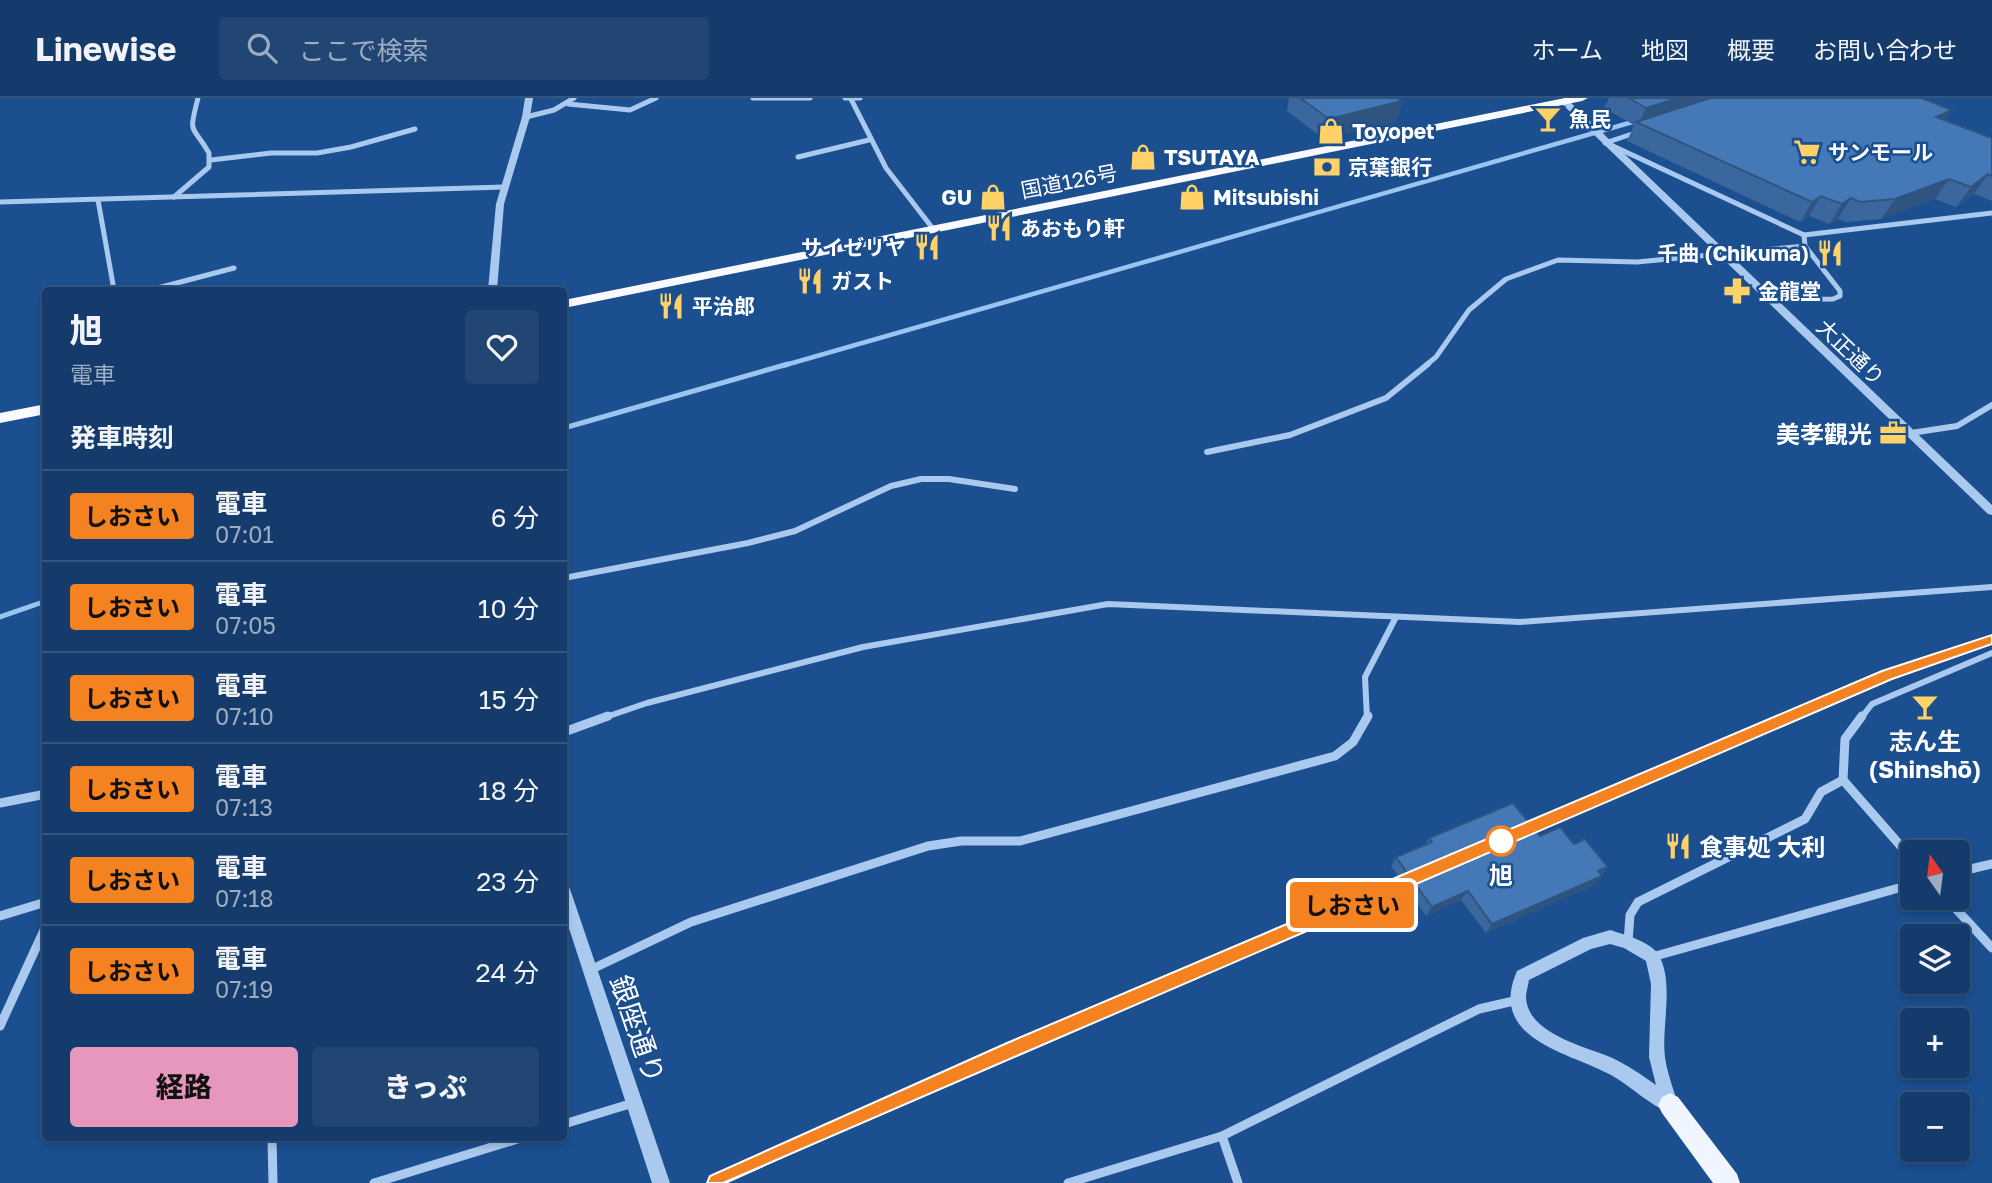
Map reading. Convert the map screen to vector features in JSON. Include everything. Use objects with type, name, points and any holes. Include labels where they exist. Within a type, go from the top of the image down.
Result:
[{"type":"highway","name":"国道126号","points":[[567,303],[1582,98]]},
{"type":"highway","points":[[0,418],[42,410]]},
{"type":"main road","points":[[1670,1105],[1728,1183]]},
{"type":"street","points":[[174,197],[209,167],[211,160],[207,146],[194,135],[192,127],[198,98]]},
{"type":"street","points":[[492,287],[504,187],[526,117],[528,98]]},
{"type":"street","points":[[526,117],[568,104],[574,98]]},
{"type":"street","points":[[568,104],[630,110],[656,98]]},
{"type":"street","points":[[753,98],[810,98]]},
{"type":"street","points":[[860,98],[848,99],[869,140],[891,177],[934,230]]},
{"type":"street","name":"大正通り","points":[[1565,102],[1992,511]]},
{"type":"street","points":[[211,160],[271,153],[317,153],[415,130]]},
{"type":"street","points":[[1605,143],[1643,131]]},
{"type":"street","points":[[798,157],[869,140]]},
{"type":"street","points":[[1605,143],[1804,235],[1911,220],[1929,222],[1992,213]]},
{"type":"street","points":[[0,202],[504,187]]},
{"type":"street","points":[[99,200],[114,287]]},
{"type":"street","points":[[1771,300],[1833,299],[1840,296],[1840,291],[1805,246],[1804,235]]},
{"type":"street","points":[[1207,452],[1290,435],[1386,398],[1436,357],[1469,310],[1506,279],[1558,260],[1637,262],[1805,246]]},
{"type":"street","points":[[161,287],[234,268]]},
{"type":"street","points":[[1911,433],[1957,426],[1992,405]]},
{"type":"street","points":[[567,577],[748,543],[795,531],[891,486],[921,479],[949,479],[1015,489]]},
{"type":"street","points":[[567,731],[647,703],[863,647],[1108,604],[1520,622],[1992,587]]},
{"type":"street","points":[[590,970],[691,922],[928,846],[961,841],[1020,841],[1335,756],[1353,742],[1368,716],[1365,677],[1396,617]]},
{"type":"street","points":[[1900,845],[1843,780],[1845,739],[1872,704],[1992,653]]},
{"type":"street","points":[[1628,942],[1629,916],[1638,902],[1805,819],[1821,792],[1843,780]]},
{"type":"street","points":[[0,803],[42,795]]},
{"type":"street","points":[[1970,869],[1992,864]]},
{"type":"street","points":[[1652,957],[1900,888]]},
{"type":"street","points":[[0,916],[42,903]]},
{"type":"street","name":"銀座通り","points":[[567,907],[636,1102],[661,1183]]},
{"type":"street","points":[[1957,910],[1992,948]]},
{"type":"street","points":[[0,1026],[42,935]]},
{"type":"street","points":[[1610,937],[1628,942],[1652,957],[1659,984],[1657,1056],[1670,1105],[1609,1065],[1546,1040],[1530,1027],[1518,1000],[1522,976],[1588,943],[1610,937]]},
{"type":"street","points":[[1068,1183],[1222,1136],[1479,1009],[1518,1000]]},
{"type":"street","points":[[567,1123],[636,1102]]},
{"type":"street","points":[[1222,1136],[1238,1183]]},
{"type":"street","points":[[272,1141],[273,1183]]},
{"type":"street","points":[[374,1183],[511,1141]]},
{"type":"building","points":[[1300,98],[1397,98],[1402,101],[1329,119]]},
{"type":"building","points":[[1629,98],[1678,98],[1646,108]]},
{"type":"building","name":"サンモール","points":[[1710,98],[1921,98],[1952,110],[1936,117],[1992,138],[1992,176],[1988,174],[1971,187],[1949,179],[1895,199],[1860,202],[1851,198],[1842,204],[1821,196],[1812,202],[1636,122]]},
{"type":"building","points":[[1513,803],[1540,836],[1560,827],[1574,844],[1585,839],[1608,867],[1598,871],[1602,876],[1492,924],[1468,891],[1432,907],[1396,857],[1432,842],[1429,838]]},
{"type":"waterway","points":[[782,366],[1636,121]]},
{"type":"waterway","points":[[567,427],[788,364]]},
{"type":"waterway","points":[[0,617],[42,602]]},
{"type":"railway","points":[[1787,718],[1887,675],[1992,640]]},
{"type":"railway","points":[[1515,835],[1791,716]]},
{"type":"railway","points":[[717,1183],[1013,1049],[1422,875]]},
{"type":"train","name":"しおさい","points":[[717,1183],[1013,1049],[1887,675],[1972,649],[1992,640]]},
{"type":"place","name":"魚民","points":[[1548,119]]},
{"type":"place","name":"Toyopet","points":[[1331,131]]},
{"type":"place","name":"サンモール","points":[[1807,152]]},
{"type":"place","name":"TSUTAYA","points":[[1143,157]]},
{"type":"place","name":"京葉銀行","points":[[1327,167]]},
{"type":"place","name":"GU","points":[[993,197]]},
{"type":"place","name":"Mitsubishi","points":[[1192,197]]},
{"type":"place","name":"あおもり軒","points":[[999,228]]},
{"type":"place","name":"サイゼリヤ","points":[[927,247]]},
{"type":"place","name":"千曲 (Chikuma)","points":[[1830,253]]},
{"type":"place","name":"ガスト","points":[[810,281]]},
{"type":"place","name":"金龍堂","points":[[1737,291]]},
{"type":"place","name":"平治郎","points":[[671,306]]},
{"type":"place","name":"美孝觀光","points":[[1893,433]]},
{"type":"place","name":"志ん生 (Shinshō)","points":[[1925,707]]},
{"type":"place","name":"旭","points":[[1501,841]]},
{"type":"place","name":"食事処 大利","points":[[1678,846]]}]
